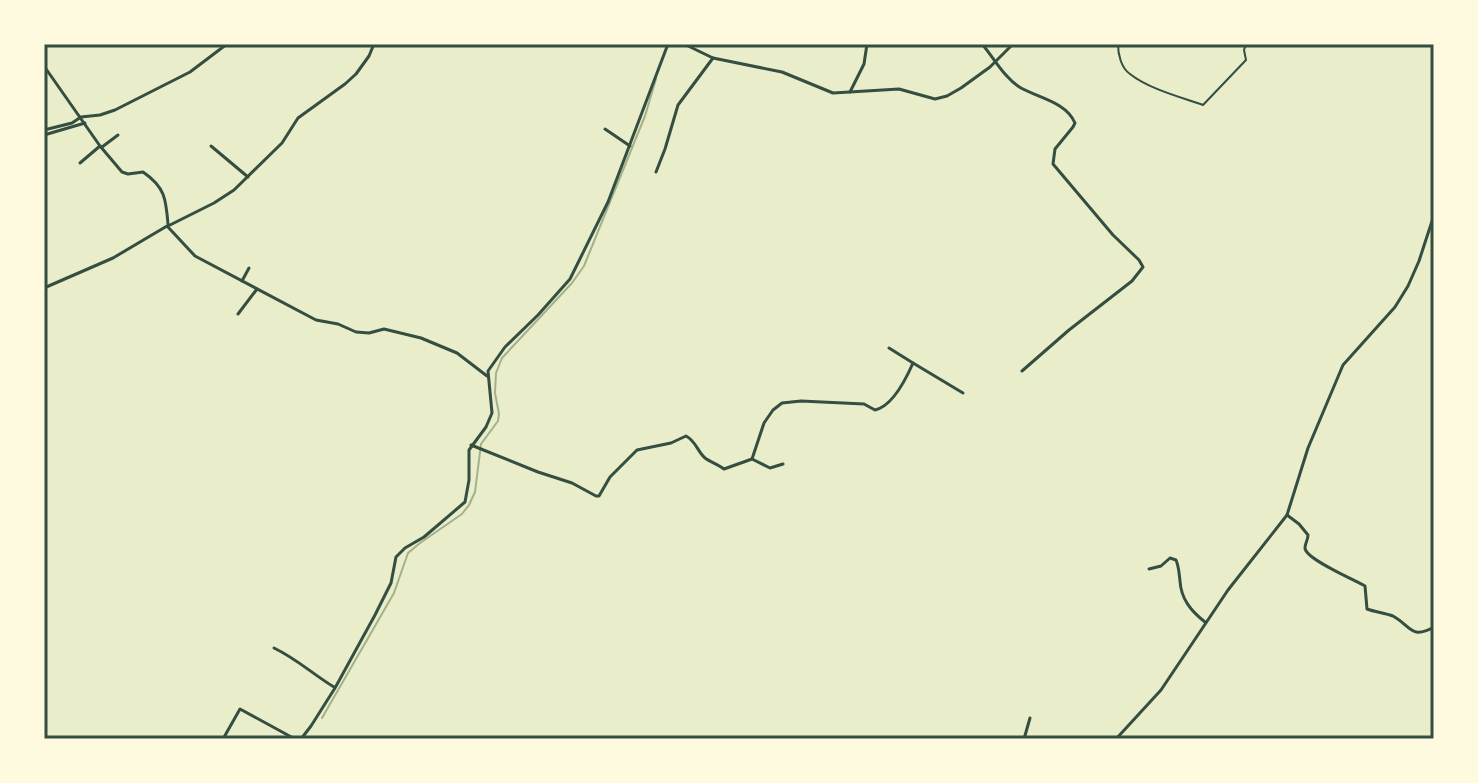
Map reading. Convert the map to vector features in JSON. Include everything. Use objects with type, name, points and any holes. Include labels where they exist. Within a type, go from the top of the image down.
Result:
[{"type":"street","points":[[44,133],[115,110],[190,72],[227,44]]},
{"type":"street","points":[[44,288],[113,258],[234,190],[282,143],[301,115],[356,74],[374,44]]},
{"type":"street","points":[[223,739],[241,709],[298,739],[316,719],[335,688],[391,583],[396,557],[465,502],[469,480],[468,453],[492,413],[487,376],[490,367],[570,279],[608,202],[668,44]]},
{"type":"street","points":[[684,44],[713,58],[782,72],[833,93],[899,89],[935,99],[961,88],[1013,44]]},
{"type":"street","points":[[850,92],[864,64],[867,44]]},
{"type":"street","points":[[982,44],[1012,81],[1055,103],[1071,115],[1075,123],[1055,149],[1053,164],[1143,267],[1132,281],[1022,371]]},
{"type":"street","points":[[1118,44],[1124,68],[1130,74],[1203,105],[1246,60],[1246,44]]},
{"type":"street","points":[[656,172],[678,105],[713,58]]},
{"type":"street","points":[[44,66],[122,172],[141,171],[156,183],[164,194],[168,225],[192,254],[316,320],[338,324],[356,332],[384,329],[421,338],[457,353],[487,376]]},
{"type":"street","points":[[605,129],[630,146]]},
{"type":"street","points":[[80,163],[118,135]]},
{"type":"street","points":[[211,146],[248,177]]},
{"type":"street","points":[[1116,739],[1161,690],[1205,622],[1287,515],[1308,448],[1343,365],[1395,307],[1408,286],[1434,215]]},
{"type":"street","points":[[242,281],[249,268]]},
{"type":"street","points":[[238,314],[257,289]]},
{"type":"street","points":[[889,348],[963,393]]},
{"type":"street","points":[[752,459],[764,423],[777,406],[801,401],[867,404],[875,410],[880,409],[906,378],[913,363]]},
{"type":"street","points":[[473,445],[572,483],[596,496],[637,450],[671,443],[686,436],[692,439],[706,459],[724,469],[752,459],[770,468],[783,464]]},
{"type":"street","points":[[1287,515],[1308,535],[1307,553],[1365,586],[1367,609],[1392,616],[1415,633],[1434,627]]},
{"type":"street","points":[[1149,569],[1161,566],[1170,558],[1176,560],[1180,586],[1189,608],[1205,622]]},
{"type":"street","points":[[274,648],[335,688]]},
{"type":"street","points":[[1024,739],[1030,718]]},
{"type":"waterway","points":[[322,718],[394,593],[408,553],[462,514],[469,505],[475,492],[481,444],[498,421],[496,373],[502,358],[584,266],[645,116],[656,79]]}]
